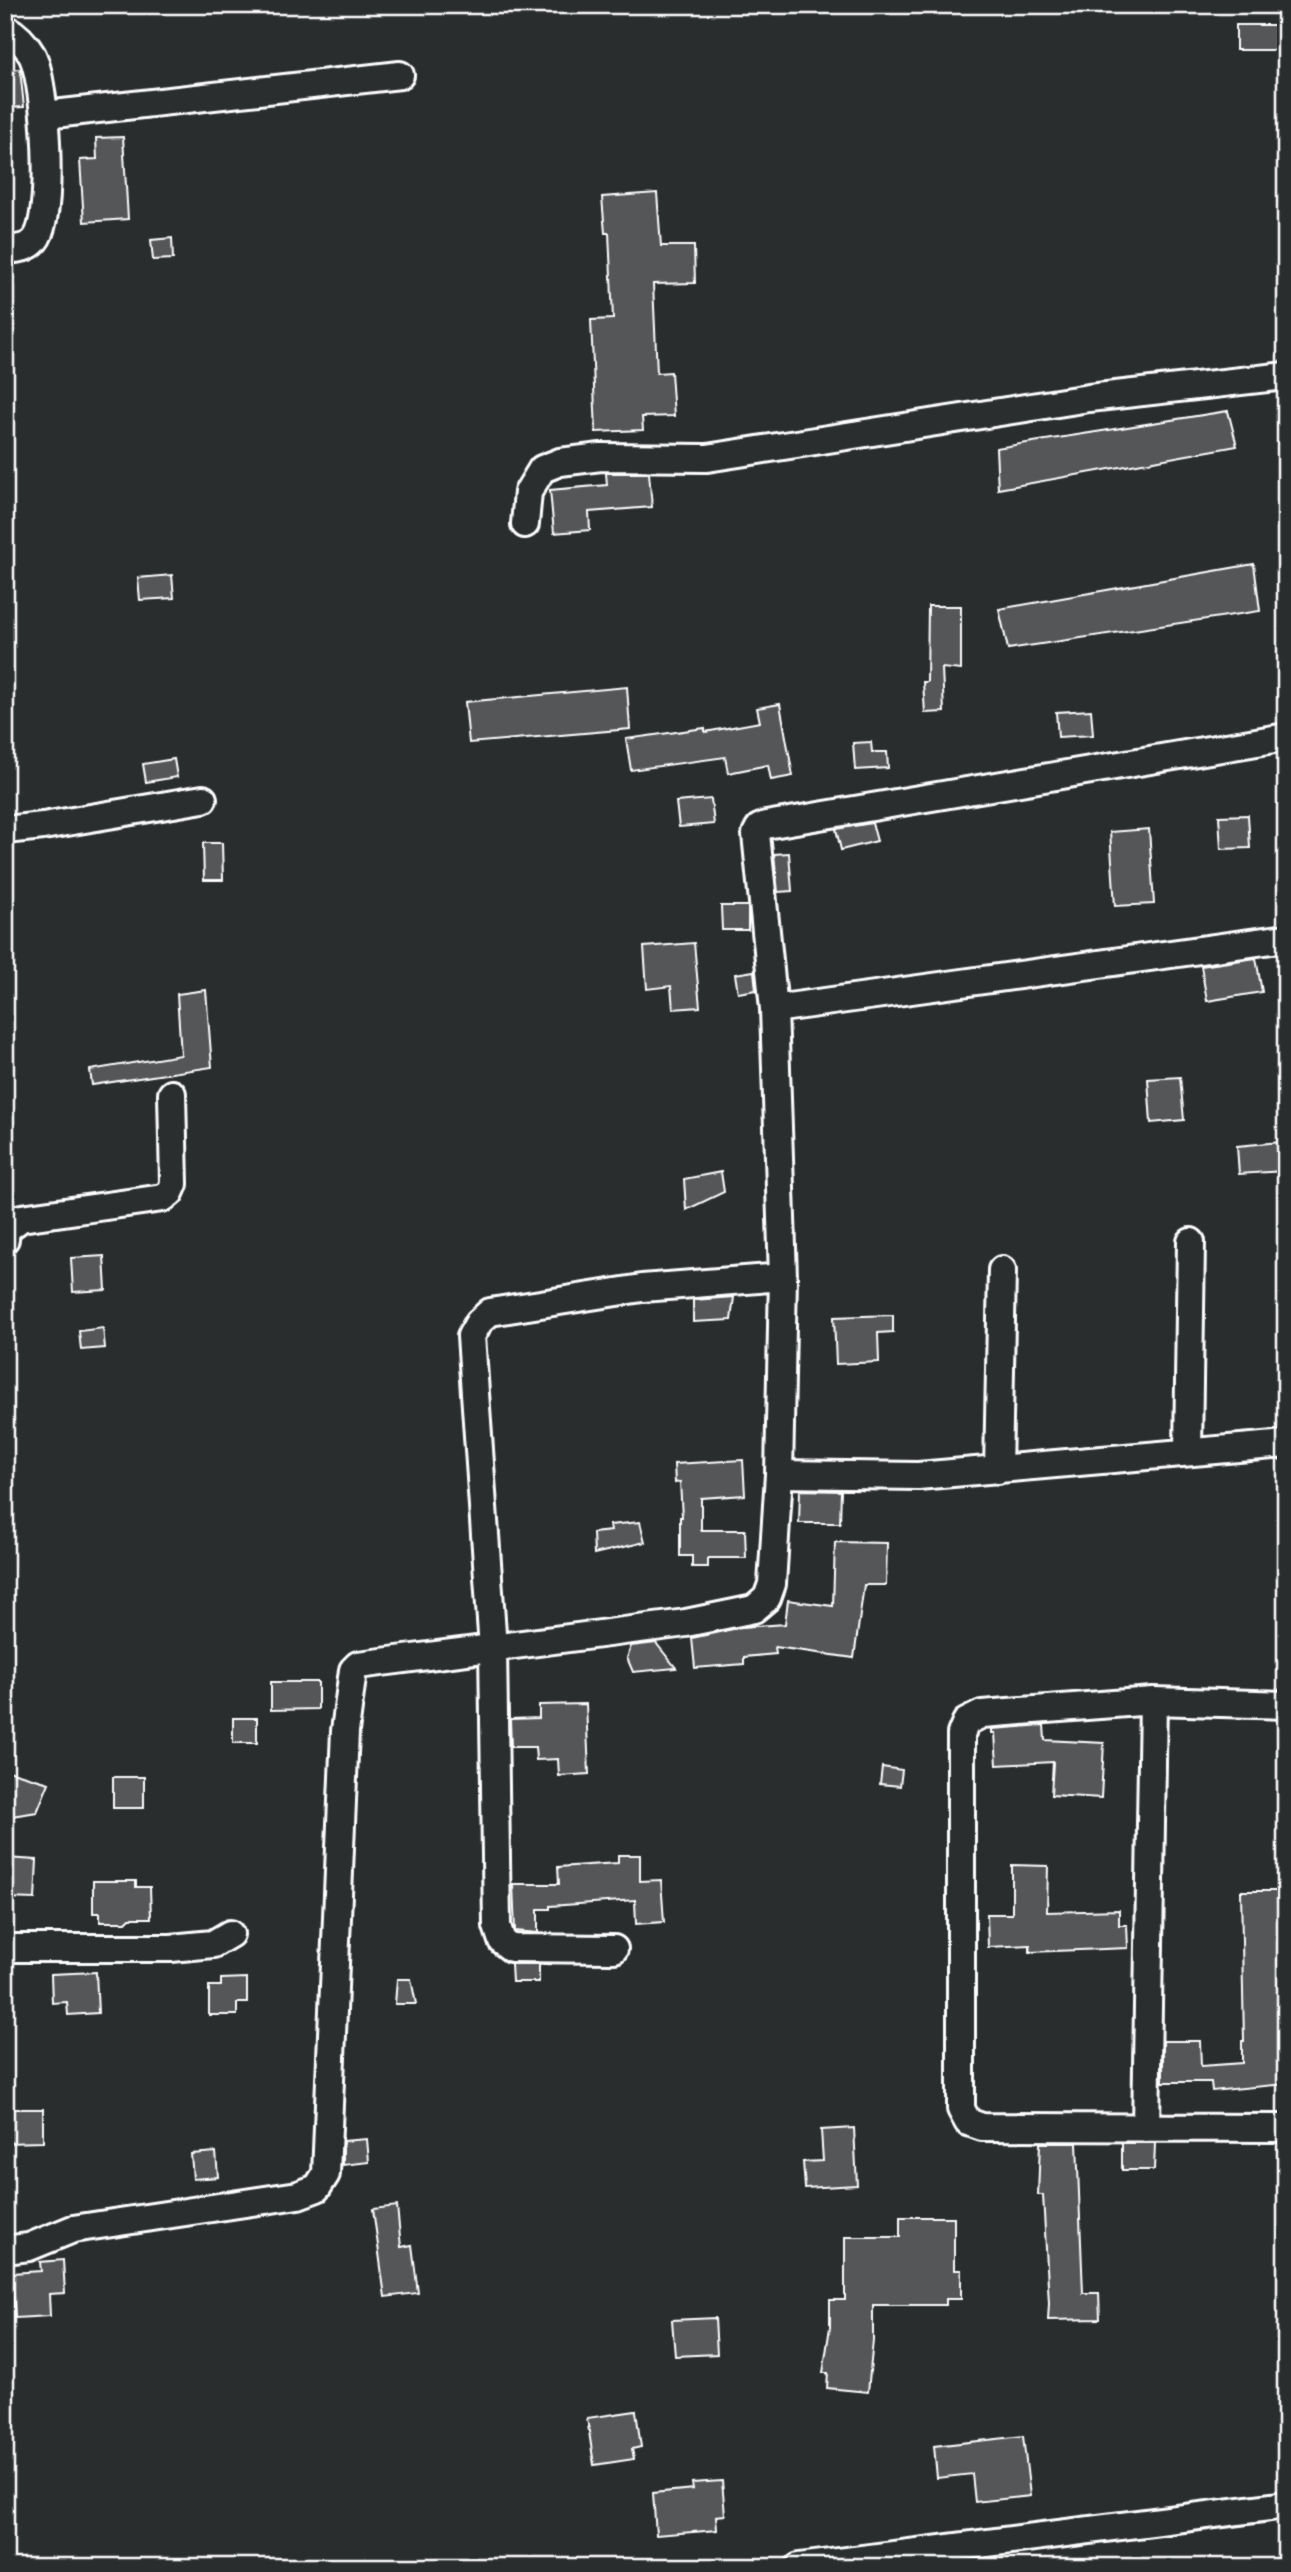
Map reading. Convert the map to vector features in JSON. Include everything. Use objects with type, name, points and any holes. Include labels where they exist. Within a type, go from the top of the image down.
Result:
[{"type":"street","points":[[5,28],[16,34],[32,55],[38,74],[45,115],[46,197],[41,229],[35,241],[25,248],[5,250]]},
{"type":"street","points":[[45,115],[400,75]]},
{"type":"street","points":[[525,524],[528,492],[542,469],[560,462],[601,457],[707,458],[1089,398],[1286,376]]},
{"type":"street","points":[[5,2250],[29,2248],[73,2230],[298,2195],[317,2188],[326,2174],[345,1731],[353,1670],[358,1665],[686,1623],[754,1609],[767,1598],[772,1584],[779,1474],[783,1277],[775,1009],[756,834],[759,828],[1286,737]]},
{"type":"street","points":[[5,830],[203,799]]},
{"type":"street","points":[[775,1009],[1286,938]]},
{"type":"street","points":[[5,1239],[6,1229],[21,1218],[163,1198],[170,1193],[173,1184],[172,1094]]},
{"type":"street","points":[[1188,1452],[1191,1242]]},
{"type":"street","points":[[998,1470],[1002,1270]]},
{"type":"street","points":[[614,1949],[511,1948],[502,1941],[497,1926],[493,1648],[471,1336],[479,1322],[490,1312],[642,1288],[783,1277]]},
{"type":"street","points":[[779,1474],[918,1476],[1286,1444]]},
{"type":"street","points":[[1286,1705],[1153,1701],[982,1714],[966,1722],[961,1734],[961,2109],[968,2122],[982,2127],[1286,2128]]},
{"type":"street","points":[[1146,2128],[1153,1701]]},
{"type":"street","points":[[5,1948],[172,1948],[213,1944],[230,1934]]},
{"type":"street","points":[[799,2567],[1286,2505]]},
{"type":"building","points":[[1236,25],[1286,25],[1286,50],[1236,50]]},
{"type":"building","points":[[20,69],[24,107],[5,108],[5,70]]},
{"type":"building","points":[[123,137],[128,219],[84,222],[80,160],[97,159],[96,138]]},
{"type":"building","points":[[657,193],[661,246],[694,246],[695,283],[653,284],[657,373],[671,372],[674,416],[642,417],[643,430],[596,432],[591,320],[613,319],[609,233],[605,233],[602,197]]},
{"type":"building","points":[[172,238],[173,259],[153,260],[151,240]]},
{"type":"building","points":[[1228,411],[1237,446],[998,489],[996,448]]},
{"type":"building","points":[[606,473],[649,473],[652,507],[589,512],[590,530],[554,533],[550,490],[607,485]]},
{"type":"building","points":[[1254,564],[1260,611],[1008,649],[999,609]]},
{"type":"building","points":[[172,575],[174,598],[140,600],[138,578]]},
{"type":"building","points":[[928,606],[961,606],[961,670],[942,668],[944,712],[925,713],[923,682],[927,682]]},
{"type":"building","points":[[627,687],[630,729],[469,743],[465,702]]},
{"type":"building","points":[[780,704],[793,776],[771,780],[768,765],[728,773],[725,757],[631,770],[626,739],[705,728],[705,732],[760,722],[757,708]]},
{"type":"building","points":[[1091,710],[1093,735],[1058,737],[1056,712]]},
{"type":"building","points":[[871,742],[872,752],[887,752],[888,768],[855,770],[853,743]]},
{"type":"building","points":[[174,759],[177,777],[146,782],[143,764]]},
{"type":"building","points":[[711,799],[714,824],[679,827],[676,802]]},
{"type":"building","points":[[1248,815],[1250,848],[1221,849],[1219,816]]},
{"type":"building","points":[[872,823],[877,841],[841,850],[836,829]]},
{"type":"building","points":[[1149,829],[1154,904],[1115,906],[1110,832]]},
{"type":"building","points":[[203,843],[222,843],[223,880],[204,880]]},
{"type":"building","points":[[789,853],[792,891],[778,892],[774,854]]},
{"type":"building","points":[[721,906],[748,906],[748,930],[722,930]]},
{"type":"building","points":[[694,943],[700,1007],[673,1009],[671,986],[647,989],[644,947]]},
{"type":"building","points":[[1256,958],[1262,992],[1207,1001],[1201,966]]},
{"type":"building","points":[[754,971],[756,990],[738,993],[735,974]]},
{"type":"building","points":[[206,990],[212,1067],[92,1085],[90,1070],[181,1055],[177,994]]},
{"type":"building","points":[[1180,1077],[1184,1120],[1151,1123],[1148,1079]]},
{"type":"building","points":[[1281,1142],[1283,1171],[1239,1174],[1237,1146]]},
{"type":"building","points":[[721,1172],[724,1192],[686,1210],[684,1179]]},
{"type":"building","points":[[104,1256],[106,1290],[73,1292],[71,1258]]},
{"type":"building","points":[[734,1297],[731,1320],[693,1322],[693,1300]]},
{"type":"building","points":[[893,1315],[893,1332],[878,1333],[879,1362],[836,1364],[834,1317]]},
{"type":"building","points":[[103,1328],[105,1348],[81,1350],[79,1331]]},
{"type":"building","points":[[743,1460],[745,1495],[701,1498],[701,1530],[745,1530],[746,1558],[708,1558],[708,1567],[692,1567],[692,1556],[680,1556],[680,1482],[675,1483],[674,1464]]},
{"type":"building","points":[[800,1490],[841,1491],[840,1523],[799,1523]]},
{"type":"building","points":[[640,1522],[645,1542],[594,1554],[593,1533],[611,1531],[610,1525]]},
{"type":"building","points":[[835,1542],[887,1543],[886,1585],[864,1585],[854,1658],[775,1647],[776,1654],[744,1657],[744,1664],[695,1668],[692,1638],[742,1627],[785,1624],[788,1600],[833,1606]]},
{"type":"building","points":[[656,1643],[676,1668],[633,1672],[627,1658],[631,1646]]},
{"type":"building","points":[[271,1682],[318,1682],[318,1709],[271,1710]]},
{"type":"building","points":[[586,1704],[589,1774],[559,1776],[558,1759],[536,1760],[535,1747],[511,1747],[510,1719],[539,1718],[539,1705]]},
{"type":"building","points":[[233,1718],[257,1718],[257,1743],[233,1743]]},
{"type":"building","points":[[1044,1725],[1045,1740],[1104,1743],[1101,1798],[1051,1795],[1053,1762],[997,1765],[995,1733],[992,1733],[992,1729]]},
{"type":"building","points":[[882,1767],[902,1770],[900,1786],[880,1784]]},
{"type":"building","points":[[5,1770],[49,1783],[37,1812],[5,1817]]},
{"type":"building","points":[[113,1777],[144,1777],[144,1808],[113,1808]]},
{"type":"building","points":[[618,1855],[640,1855],[640,1881],[661,1880],[664,1922],[636,1924],[635,1900],[538,1909],[538,1933],[515,1931],[513,1884],[559,1884],[558,1867],[618,1863]]},
{"type":"building","points":[[5,1858],[37,1860],[35,1899],[5,1898]]},
{"type":"building","points":[[1012,1865],[1048,1866],[1047,1912],[1119,1910],[1119,1925],[1127,1925],[1128,1948],[1030,1952],[1030,1945],[988,1947],[987,1914],[1012,1914]]},
{"type":"building","points":[[93,1881],[136,1881],[136,1887],[150,1887],[151,1918],[100,1922],[100,1913],[93,1913]]},
{"type":"building","points":[[1241,1891],[1286,1891],[1286,2084],[1212,2091],[1211,2082],[1163,2082],[1163,2041],[1200,2041],[1201,2066],[1242,2063],[1244,2041]]},
{"type":"building","points":[[511,1964],[551,1964],[539,1965],[539,1982],[512,1982]]},
{"type":"building","points":[[96,1972],[98,2013],[68,2015],[67,2002],[52,2003],[51,1974]]},
{"type":"building","points":[[247,1978],[247,2003],[237,2003],[237,2015],[209,2015],[209,1986],[221,1986],[221,1979]]},
{"type":"building","points":[[397,1979],[411,1979],[416,2004],[395,2004]]},
{"type":"building","points":[[5,2109],[43,2109],[43,2142],[5,2143]]},
{"type":"building","points":[[854,2128],[857,2185],[805,2188],[803,2162],[823,2161],[821,2130]]},
{"type":"building","points":[[367,2139],[369,2162],[343,2165],[343,2141]]},
{"type":"building","points":[[1040,2143],[1077,2143],[1083,2293],[1099,2293],[1100,2319],[1048,2320],[1043,2195],[1038,2195]]},
{"type":"building","points":[[1122,2143],[1155,2143],[1154,2170],[1122,2170]]},
{"type":"building","points":[[216,2152],[218,2177],[193,2179],[191,2154]]},
{"type":"building","points":[[397,2206],[401,2247],[412,2245],[418,2293],[385,2297],[373,2209]]},
{"type":"building","points":[[900,2217],[954,2217],[954,2270],[961,2270],[961,2299],[946,2299],[946,2305],[873,2305],[868,2392],[827,2388],[828,2373],[823,2373],[830,2327],[830,2300],[845,2300],[845,2237],[900,2237]]},
{"type":"building","points":[[63,2260],[65,2293],[49,2294],[50,2316],[15,2318],[12,2273],[41,2271],[40,2262]]},
{"type":"building","points":[[715,2318],[717,2354],[675,2356],[672,2320]]},
{"type":"building","points":[[636,2411],[641,2447],[632,2449],[634,2459],[594,2465],[587,2418]]},
{"type":"building","points":[[1023,2436],[1030,2496],[975,2502],[972,2474],[937,2478],[934,2446]]},
{"type":"building","points":[[722,2481],[725,2515],[716,2516],[717,2530],[656,2535],[653,2493],[693,2489],[692,2483]]}]
